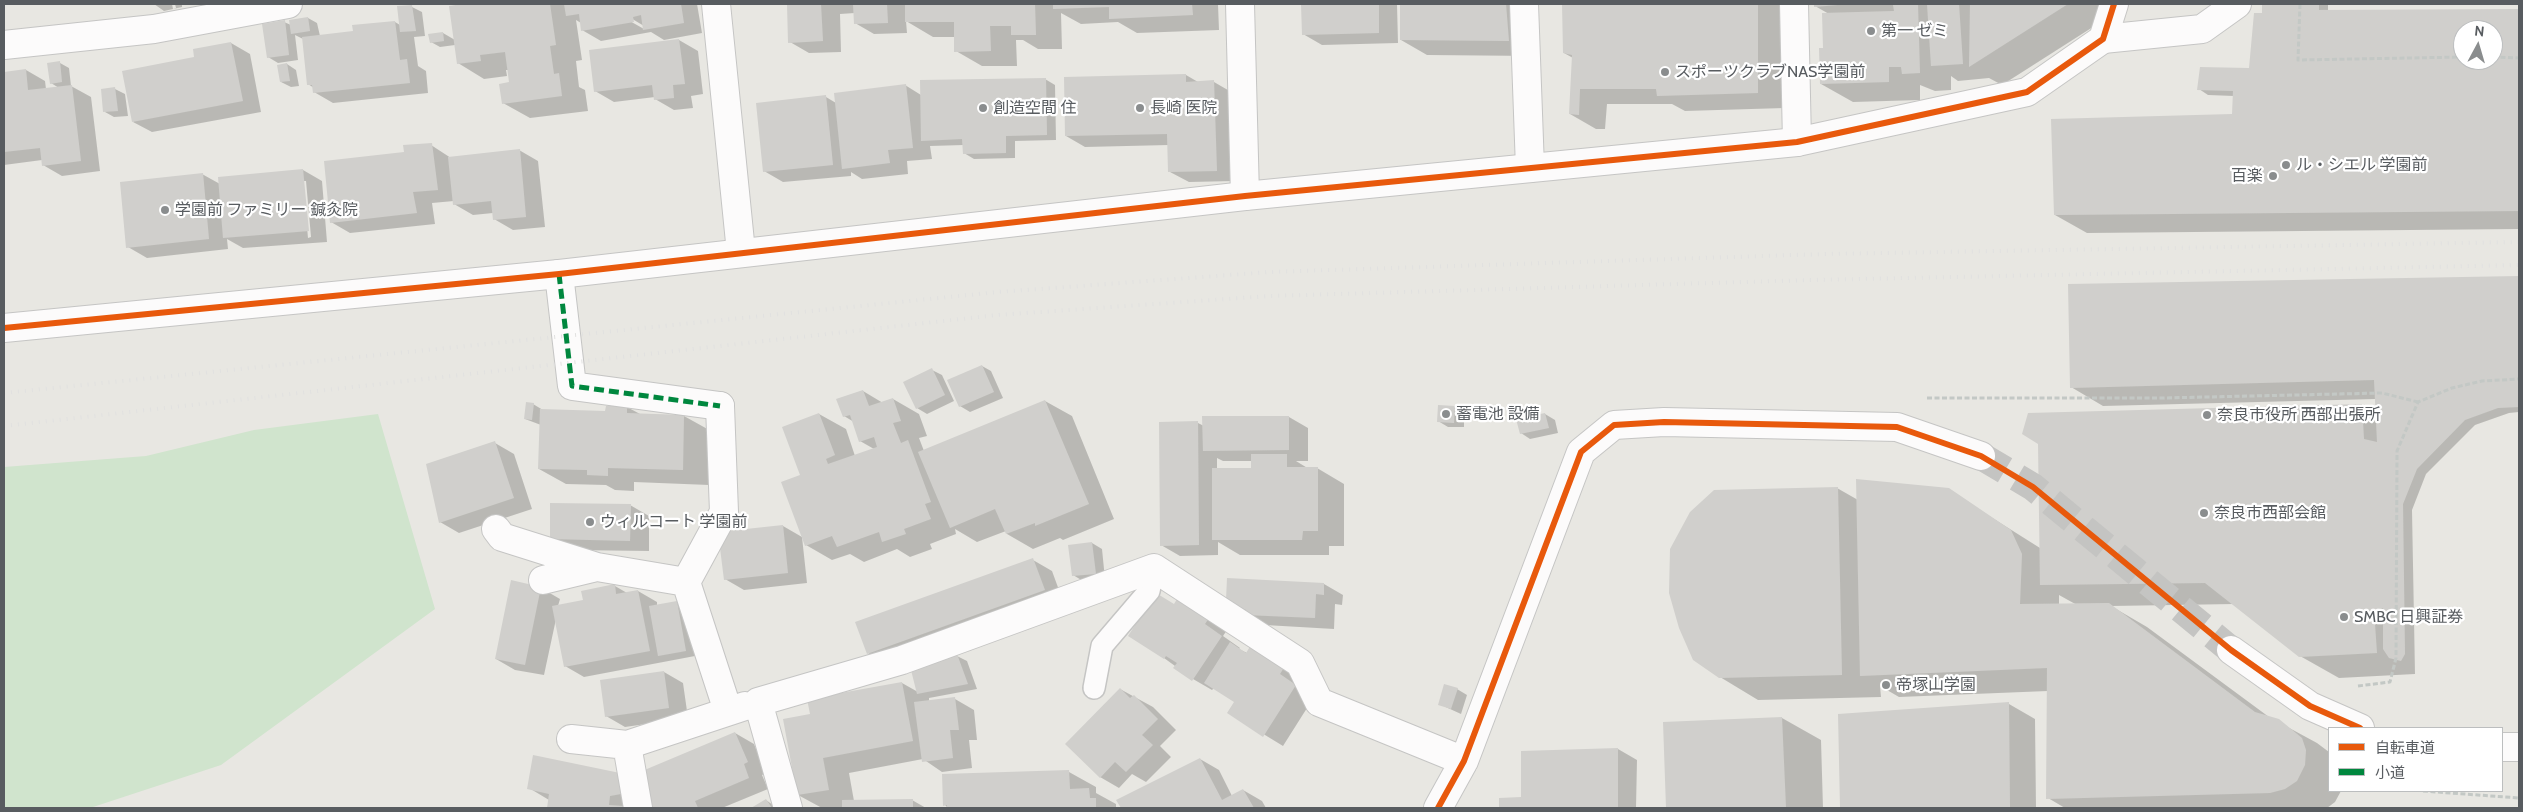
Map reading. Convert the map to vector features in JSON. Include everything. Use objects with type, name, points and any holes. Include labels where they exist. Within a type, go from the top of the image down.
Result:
[{"type":"street","points":[[4,45],[154,29],[288,4]]},
{"type":"street","points":[[716,4],[740,252]]},
{"type":"street","points":[[1240,4],[1245,196]]},
{"type":"street","points":[[1524,4],[1530,168]]},
{"type":"street","points":[[1794,4],[1797,142]]},
{"type":"street","points":[[2103,39],[2114,4]]},
{"type":"street","points":[[4,328],[559,274],[1245,196],[1797,142],[2026,92],[2103,39],[2202,29],[2237,4]]},
{"type":"street","points":[[559,274],[572,386],[720,406],[724,512],[686,582],[728,711]]},
{"type":"street","points":[[1438,808],[1464,760],[1581,452],[1614,425],[1664,422],[1897,427],[1982,456]]},
{"type":"street","points":[[496,529],[502,537],[597,567],[686,582]]},
{"type":"street","points":[[543,580],[597,567]]},
{"type":"street","points":[[571,739],[627,746],[728,711],[902,660],[1154,568],[1300,663],[1319,702],[1464,760]]},
{"type":"street","points":[[2231,650],[2310,706],[2358,727]]},
{"type":"street","points":[[758,702],[788,808]]},
{"type":"street","points":[[627,746],[638,808]]},
{"type":"street","points":[[2503,747],[2519,747]]},
{"type":"lane","points":[[1094,688],[1102,646],[1149,590],[1154,568]]},
{"type":"path","points":[[2300,4],[2298,60],[2453,57]]},
{"type":"path","points":[[2503,57],[2519,58]]},
{"type":"path","points":[[1924,398],[2162,398],[2382,393],[2418,402],[2452,388],[2482,380],[2519,379]]},
{"type":"path","points":[[2348,687],[2390,682],[2396,658],[2397,452],[2418,402]]},
{"type":"path","points":[[2437,792],[2519,798]]},
{"type":"green space","points":[[378,414],[435,609],[221,765],[90,808],[4,808],[4,467],[146,456],[254,430]]},
{"type":"building","points":[[462,4],[550,4],[556,45],[550,46],[554,74],[559,73],[562,96],[502,104],[499,84],[509,82],[505,52],[480,55],[481,61],[457,64],[449,6]]},
{"type":"building","points":[[564,4],[681,4],[684,23],[643,30],[641,15],[633,17],[634,22],[581,31],[579,14],[566,16]]},
{"type":"building","points":[[787,4],[821,4],[823,41],[788,43]]},
{"type":"building","points":[[853,4],[887,4],[888,23],[854,24]]},
{"type":"building","points":[[905,4],[1035,4],[1036,35],[1011,35],[1011,26],[990,26],[991,51],[954,52],[954,22],[905,22]]},
{"type":"building","points":[[1053,4],[1192,4],[1193,15],[1109,19],[1109,7],[1053,9]]},
{"type":"building","points":[[1301,4],[1379,4],[1379,33],[1302,35]]},
{"type":"building","points":[[1400,4],[1506,4],[1509,41],[1400,40]]},
{"type":"building","name":"スポーツクラブNAS学園前","points":[[1562,4],[1758,4],[1758,93],[1657,96],[1656,89],[1580,89],[1579,115],[1569,114],[1572,55],[1563,53]]},
{"type":"building","points":[[1814,4],[1837,4],[1837,5],[1814,7]]},
{"type":"building","points":[[1927,4],[1959,4],[1963,64],[1931,66]]},
{"type":"building","points":[[1970,4],[2068,4],[1969,67]]},
{"type":"building","name":"ル・シエル 学園前","points":[[2262,4],[2319,4],[2319,10],[2519,9],[2519,211],[2054,215],[2051,119],[2232,114],[2233,91],[2197,90],[2200,67],[2249,68],[2254,13],[2262,13]]},
{"type":"building","points":[[412,5],[416,31],[400,32],[397,6]]},
{"type":"building","name":"第一 ゼミ","points":[[1893,5],[1918,5],[1920,73],[1902,74],[1901,67],[1889,67],[1889,82],[1820,84],[1819,48],[1823,48],[1822,13],[1894,11]]},
{"type":"building","points":[[308,17],[310,31],[291,34],[289,20]]},
{"type":"building","points":[[285,20],[289,55],[267,58],[262,24]]},
{"type":"building","points":[[395,21],[400,60],[407,59],[410,83],[313,93],[312,85],[307,85],[302,37],[353,31],[352,25]]},
{"type":"building","points":[[443,32],[444,41],[430,43],[428,34]]},
{"type":"building","points":[[679,39],[685,84],[673,85],[674,98],[654,100],[652,85],[594,92],[589,50]]},
{"type":"building","points":[[231,42],[243,101],[132,122],[122,71],[194,57],[193,49]]},
{"type":"building","points":[[60,61],[62,82],[50,84],[47,63]]},
{"type":"building","points":[[287,63],[290,81],[280,82],[277,65]]},
{"type":"building","points":[[26,69],[28,90],[72,85],[81,161],[42,166],[40,148],[4,152],[4,72]]},
{"type":"building","name":"長崎 医院","points":[[1186,74],[1186,82],[1214,80],[1217,171],[1168,172],[1167,134],[1065,136],[1064,77]]},
{"type":"building","name":"創造空間 住","points":[[1046,78],[1047,135],[1006,136],[1006,153],[963,154],[962,139],[921,141],[920,80]]},
{"type":"building","points":[[906,84],[913,148],[888,150],[890,163],[842,169],[834,93]]},
{"type":"building","points":[[115,87],[118,111],[103,112],[101,89]]},
{"type":"building","points":[[826,95],[833,165],[763,172],[756,103]]},
{"type":"building","points":[[432,143],[438,190],[413,192],[417,213],[330,223],[324,161],[404,152],[403,145]]},
{"type":"building","points":[[520,149],[526,217],[493,220],[491,201],[453,205],[448,157]]},
{"type":"building","points":[[303,169],[309,231],[223,238],[218,177]]},
{"type":"building","name":"学園前 ファミリー 鍼灸院","points":[[203,173],[209,239],[126,248],[120,182]]},
{"type":"building","points":[[2519,276],[2519,407],[2498,408],[2465,420],[2417,469],[2403,504],[2405,654],[2401,661],[2389,658],[2383,649],[2383,608],[2374,610],[2377,653],[2299,657],[2205,583],[2040,585],[2038,444],[2022,434],[2028,413],[2362,404],[2364,439],[2377,442],[2374,380],[2070,388],[2068,284]]},
{"type":"building","points":[[982,365],[994,392],[959,407],[947,380]]},
{"type":"building","points":[[932,368],[945,395],[916,409],[903,382]]},
{"type":"building","points":[[863,390],[869,406],[893,398],[901,421],[893,423],[901,443],[908,440],[931,502],[925,504],[931,519],[904,529],[906,534],[882,542],[879,532],[837,547],[832,536],[805,546],[781,482],[800,475],[782,427],[819,413],[835,455],[826,459],[828,464],[877,447],[874,437],[859,442],[850,415],[843,417],[836,399]]},
{"type":"building","points":[[1045,400],[1089,504],[1035,526],[1035,523],[1006,534],[995,509],[950,528],[918,452]]},
{"type":"building","points":[[526,402],[534,403],[532,420],[524,419]]},
{"type":"building","name":"蓄電池 設備","points":[[1438,405],[1455,406],[1454,423],[1437,422]]},
{"type":"building","points":[[606,406],[627,406],[627,413],[684,415],[683,470],[608,468],[608,476],[587,475],[587,470],[538,469],[540,409],[605,411]]},
{"type":"building","points":[[1545,413],[1549,428],[1520,434],[1516,419]]},
{"type":"building","points":[[1202,416],[1289,416],[1289,450],[1203,451]]},
{"type":"building","points":[[1198,421],[1199,545],[1160,546],[1159,422]]},
{"type":"building","points":[[495,441],[514,498],[439,523],[426,464]]},
{"type":"building","points":[[1251,454],[1287,454],[1287,467],[1318,467],[1318,531],[1303,531],[1302,540],[1212,540],[1212,468],[1251,468]]},
{"type":"building","points":[[1856,479],[1949,488],[2011,530],[2022,554],[2020,604],[2109,603],[2255,712],[2279,719],[2302,738],[2306,750],[2305,765],[2297,781],[2285,789],[2270,793],[2046,799],[2047,668],[1860,676]]},
{"type":"building","points":[[1838,487],[1842,675],[1719,678],[1693,660],[1679,628],[1669,593],[1670,549],[1690,512],[1714,490]]},
{"type":"building","name":"ウィルコート 学園前","points":[[550,503],[631,504],[630,541],[550,539]]},
{"type":"building","points":[[783,525],[788,573],[724,580],[718,532]]},
{"type":"building","points":[[1092,542],[1096,574],[1072,576],[1068,545]]},
{"type":"building","points":[[1033,558],[1045,590],[867,654],[855,622]]},
{"type":"building","points":[[1227,578],[1324,583],[1324,595],[1316,594],[1315,618],[1245,615],[1246,610],[1226,600]]},
{"type":"building","points":[[511,580],[541,587],[525,665],[495,659]]},
{"type":"building","points":[[615,584],[616,594],[638,590],[650,651],[564,667],[552,606],[583,600],[581,591]]},
{"type":"building","points":[[1156,593],[1174,604],[1180,594],[1211,615],[1205,624],[1222,636],[1192,681],[1173,668],[1177,663],[1166,656],[1164,659],[1128,636]]},
{"type":"building","points":[[677,601],[686,651],[658,656],[649,606]]},
{"type":"building","points":[[1230,642],[1246,653],[1251,645],[1285,666],[1280,674],[1296,685],[1263,737],[1227,713],[1234,702],[1204,683]]},
{"type":"building","points":[[957,654],[968,684],[917,694],[911,670]]},
{"type":"building","points":[[664,671],[669,708],[605,717],[600,680]]},
{"type":"building","points":[[902,682],[913,741],[823,758],[829,790],[797,795],[783,719],[810,714],[807,699]]},
{"type":"building","points":[[1444,684],[1458,688],[1451,709],[1438,705]]},
{"type":"building","points":[[1120,688],[1130,698],[1134,695],[1158,719],[1142,735],[1153,745],[1126,772],[1115,762],[1100,778],[1065,744]]},
{"type":"building","points":[[955,697],[959,730],[950,730],[953,758],[922,762],[914,702]]},
{"type":"building","points":[[2009,702],[2010,808],[1840,808],[1838,714]]},
{"type":"building","points":[[1782,717],[1786,808],[1666,808],[1663,722]]},
{"type":"building","points":[[735,732],[748,762],[744,764],[749,778],[695,801],[698,808],[650,808],[635,774]]},
{"type":"building","points":[[1618,748],[1618,808],[1499,808],[1499,798],[1521,797],[1521,751]]},
{"type":"building","points":[[533,755],[620,773],[621,794],[610,796],[609,805],[623,806],[623,808],[547,808],[549,794],[527,789]]},
{"type":"building","points":[[1200,758],[1222,800],[1243,789],[1254,808],[1121,808],[1116,800]]},
{"type":"building","points":[[1069,770],[1070,789],[1089,788],[1090,798],[1096,798],[1096,808],[947,808],[947,805],[943,806],[942,774]]},
{"type":"building","points":[[766,799],[772,808],[751,808]]},
{"type":"building","points":[[913,799],[913,808],[842,808],[842,800]]},
{"type":"tunnel","points":[[1981,456],[2033,487],[2231,650]]},
{"type":"railway","points":[[4,393],[998,292],[1270,272],[1824,254],[2519,242]]},
{"type":"railway","points":[[4,426],[997,315],[1270,296],[1812,280],[2519,265]]},
{"type":"marked path","points":[[559,274],[572,386],[720,406]]},
{"type":"cycle path","points":[[4,328],[559,274],[1245,196],[1797,142],[2027,92],[2103,39],[2114,4]]},
{"type":"cycle path","points":[[1438,808],[1464,761],[1581,452],[1614,425],[1664,422],[1897,427],[1981,456],[2033,487],[2231,650],[2310,706],[2358,727]]},
{"type":"place","name":"第一 ゼミ","points":[[1871,31]]},
{"type":"place","name":"スポーツクラブNAS学園前","points":[[1665,72]]},
{"type":"place","name":"創造空間 住","points":[[983,108]]},
{"type":"place","name":"長崎 医院","points":[[1140,108]]},
{"type":"place","name":"ル・シエル 学園前","points":[[2286,165]]},
{"type":"place","name":"百楽","points":[[2273,176]]},
{"type":"place","name":"学園前 ファミリー 鍼灸院","points":[[165,210]]},
{"type":"place","name":"蓄電池 設備","points":[[1446,414]]},
{"type":"place","name":"奈良市役所 西部出張所","points":[[2207,415]]},
{"type":"place","name":"奈良市西部会館","points":[[2204,513]]},
{"type":"place","name":"ウィルコート 学園前","points":[[590,522]]},
{"type":"place","name":"SMBC 日興証券","points":[[2344,617]]},
{"type":"place","name":"帝塚山学園","points":[[1886,685]]}]
